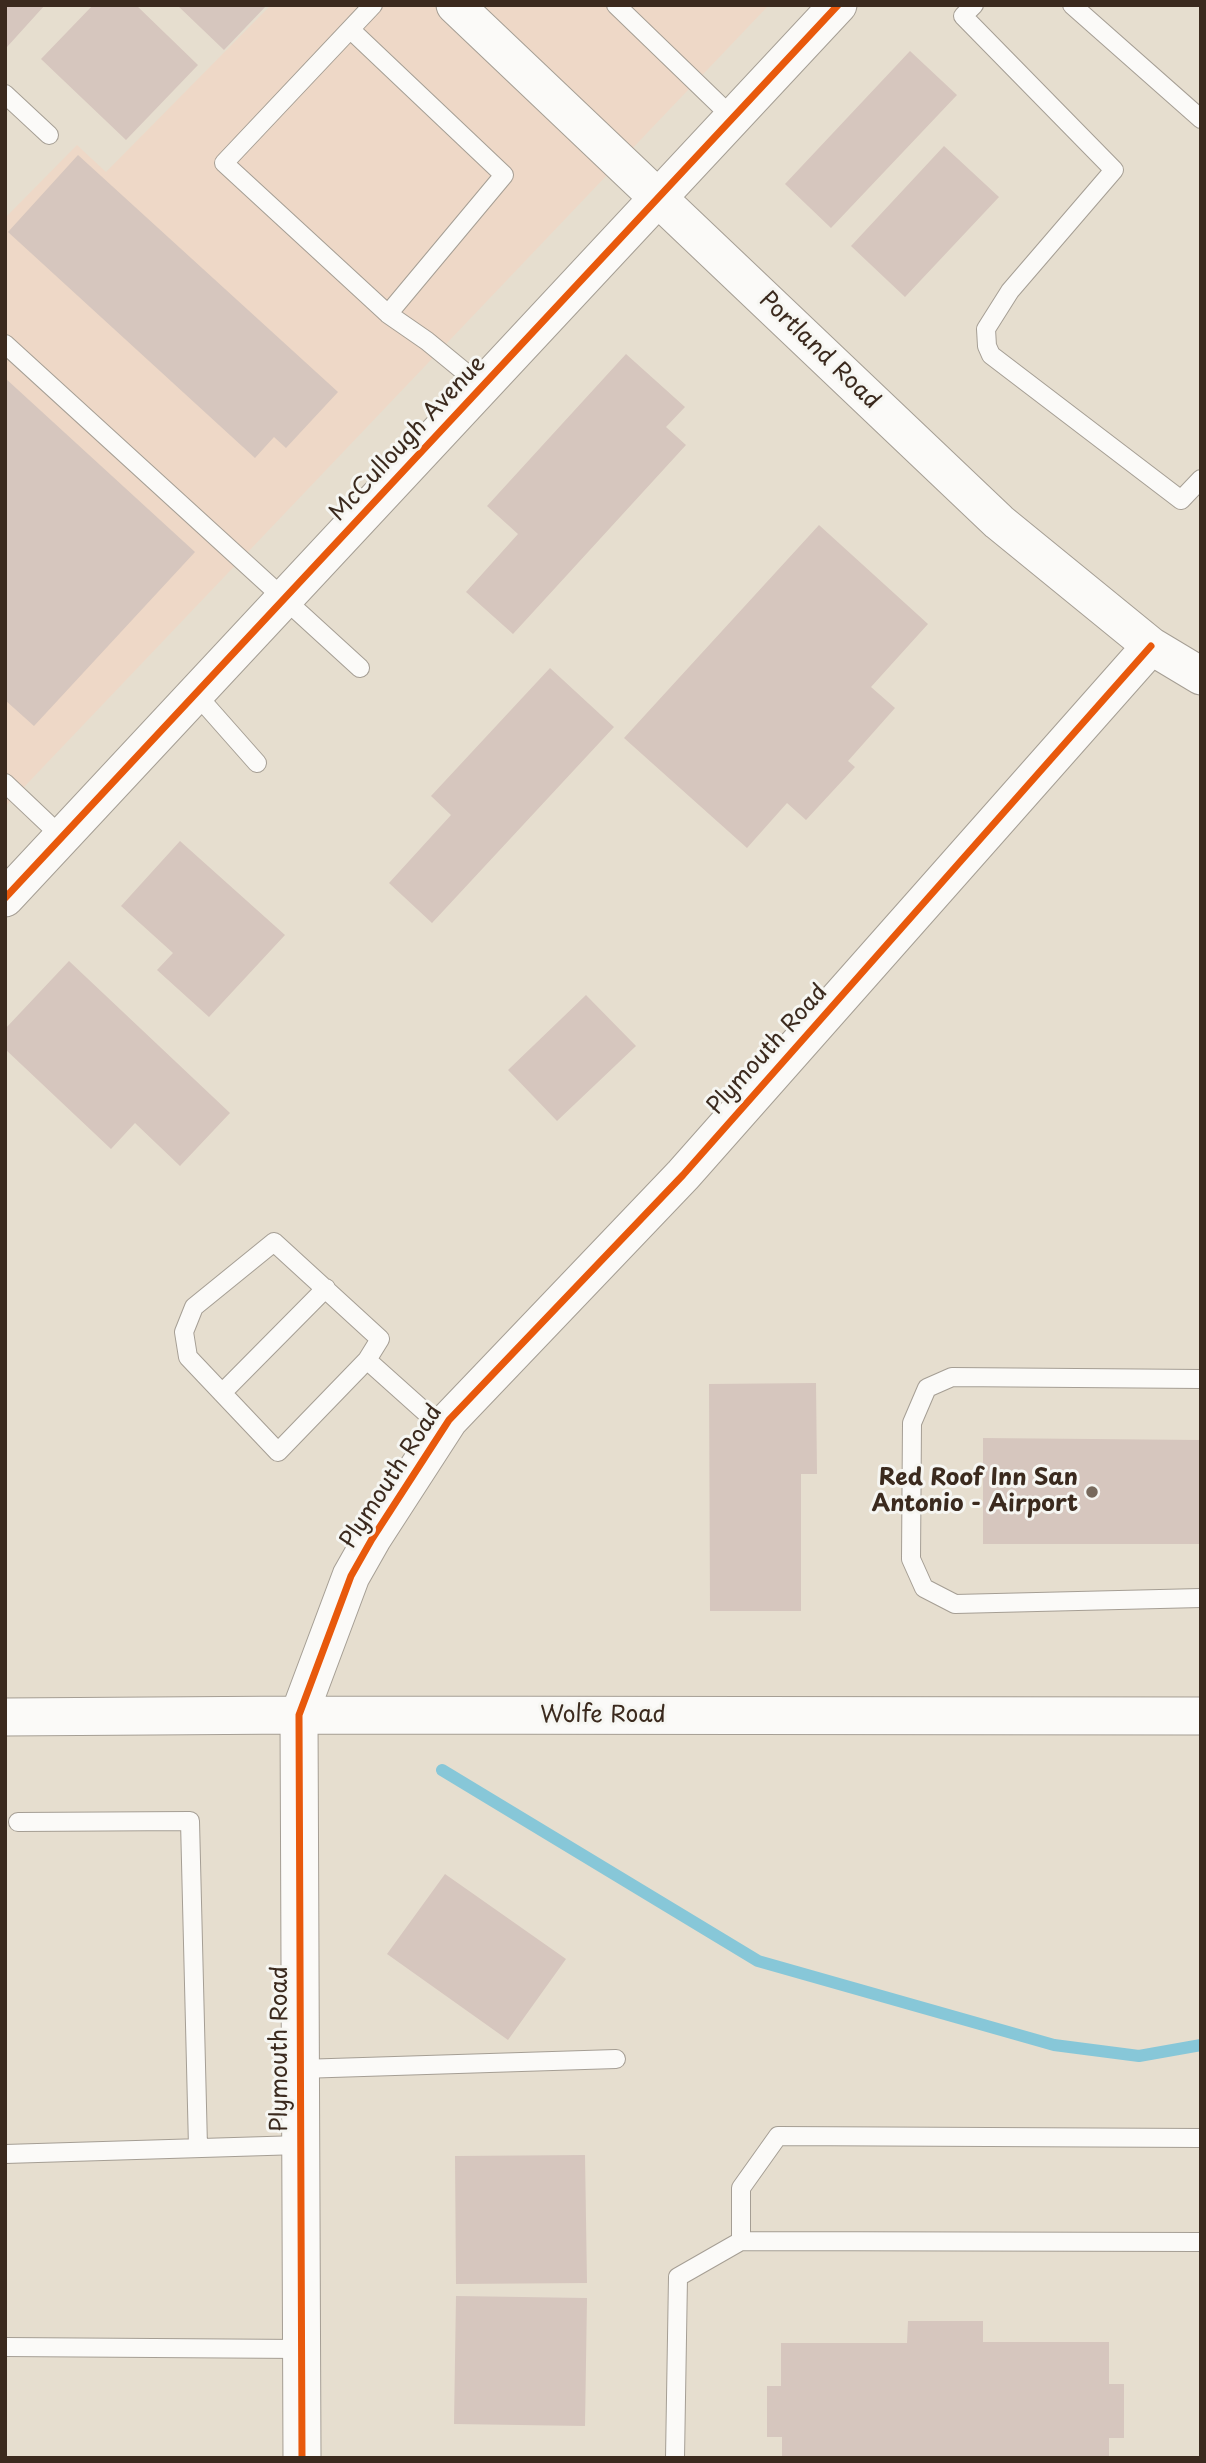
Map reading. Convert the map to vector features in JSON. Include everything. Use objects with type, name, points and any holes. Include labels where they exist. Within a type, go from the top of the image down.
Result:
[{"type":"street","name":"Portland Road","points":[[455,5],[999,522],[1151,646],[1200,674]]},
{"type":"street","name":"McCullough Avenue","points":[[5,898],[838,5]]},
{"type":"street","name":"Plymouth Road","points":[[302,2458],[299,1715],[352,1576],[372,1539],[443,1428],[682,1175],[1151,646]]},
{"type":"street","name":"Wolfe Road","points":[[5,1717],[1201,1716]]},
{"type":"lane","points":[[373,5],[224,163],[388,314],[427,341],[483,387]]},
{"type":"lane","points":[[616,5],[733,118]]},
{"type":"lane","points":[[974,5],[963,16],[1114,170],[1010,291],[986,328],[987,346],[991,355],[1181,500],[1201,478]]},
{"type":"lane","points":[[1073,5],[1201,119]]},
{"type":"lane","points":[[351,30],[504,175],[388,314]]},
{"type":"lane","points":[[5,94],[49,135]]},
{"type":"lane","points":[[5,344],[360,668]]},
{"type":"lane","points":[[196,694],[257,763]]},
{"type":"lane","points":[[5,783],[62,837]]},
{"type":"lane","points":[[274,1242],[380,1339],[367,1360],[278,1452],[188,1357],[184,1332],[194,1307],[274,1242]]},
{"type":"lane","points":[[222,1393],[326,1288]]},
{"type":"lane","points":[[367,1360],[443,1428]]},
{"type":"lane","points":[[1201,1379],[952,1377],[927,1388],[912,1423],[911,1545],[911,1559],[924,1588],[954,1604],[1201,1598]]},
{"type":"lane","points":[[18,1822],[190,1821],[198,2147]]},
{"type":"lane","points":[[300,2069],[616,2059]]},
{"type":"lane","points":[[741,2241],[740,2188],[778,2136],[1201,2138]]},
{"type":"lane","points":[[5,2154],[300,2145]]},
{"type":"lane","points":[[675,2458],[678,2277],[741,2241],[1201,2242]]},
{"type":"lane","points":[[5,2347],[301,2349]]},
{"type":"shaded area","points":[[271,5],[769,5],[5,807],[5,218],[77,145],[106,172]]},
{"type":"building","points":[[5,5],[45,5],[7,47],[5,45]]},
{"type":"building","points":[[93,5],[136,5],[198,65],[126,140],[41,59]]},
{"type":"building","points":[[177,5],[267,5],[224,50]]},
{"type":"building","points":[[910,51],[957,95],[831,228],[785,184]]},
{"type":"building","points":[[944,146],[999,197],[905,297],[851,246]]},
{"type":"building","points":[[78,155],[338,392],[286,448],[274,437],[255,458],[8,232]]},
{"type":"building","points":[[626,354],[685,407],[666,427],[686,445],[513,634],[466,592],[518,534],[487,506]]},
{"type":"building","points":[[5,378],[195,552],[34,726],[5,700]]},
{"type":"building","points":[[819,525],[928,624],[871,687],[895,708],[848,761],[855,767],[806,820],[787,803],[747,848],[624,738]]},
{"type":"building","points":[[550,668],[614,727],[432,923],[389,883],[451,815],[431,796]]},
{"type":"building","points":[[180,841],[285,935],[209,1017],[157,970],[173,953],[121,906]]},
{"type":"building","points":[[69,961],[230,1113],[180,1166],[135,1123],[111,1149],[5,1049],[5,1029]]},
{"type":"building","points":[[586,995],[636,1046],[557,1121],[508,1070]]},
{"type":"building","points":[[816,1383],[817,1474],[801,1474],[801,1611],[710,1611],[709,1384]]},
{"type":"building","name":"Red Roof Inn San Antonio - Airport","points":[[983,1438],[1201,1440],[1201,1544],[983,1544]]},
{"type":"building","points":[[445,1874],[566,1959],[508,2040],[387,1954]]},
{"type":"building","points":[[585,2155],[587,2283],[456,2284],[455,2156]]},
{"type":"building","points":[[456,2296],[587,2298],[585,2426],[454,2424]]},
{"type":"building","points":[[908,2321],[983,2321],[983,2342],[1109,2342],[1109,2384],[1124,2384],[1124,2438],[1109,2438],[1109,2458],[782,2458],[782,2437],[767,2437],[767,2386],[781,2386],[781,2343],[907,2343]]},
{"type":"waterway","points":[[442,1770],[758,1961],[1054,2045],[1139,2056],[1201,2045]]},
{"type":"cycle path","points":[[5,898],[838,5]]},
{"type":"cycle path","points":[[302,2458],[299,1715],[351,1576],[449,1420],[683,1175],[1151,646]]},
{"type":"place","name":"Red Roof Inn San Antonio - Airport","points":[[1092,1492]]}]
